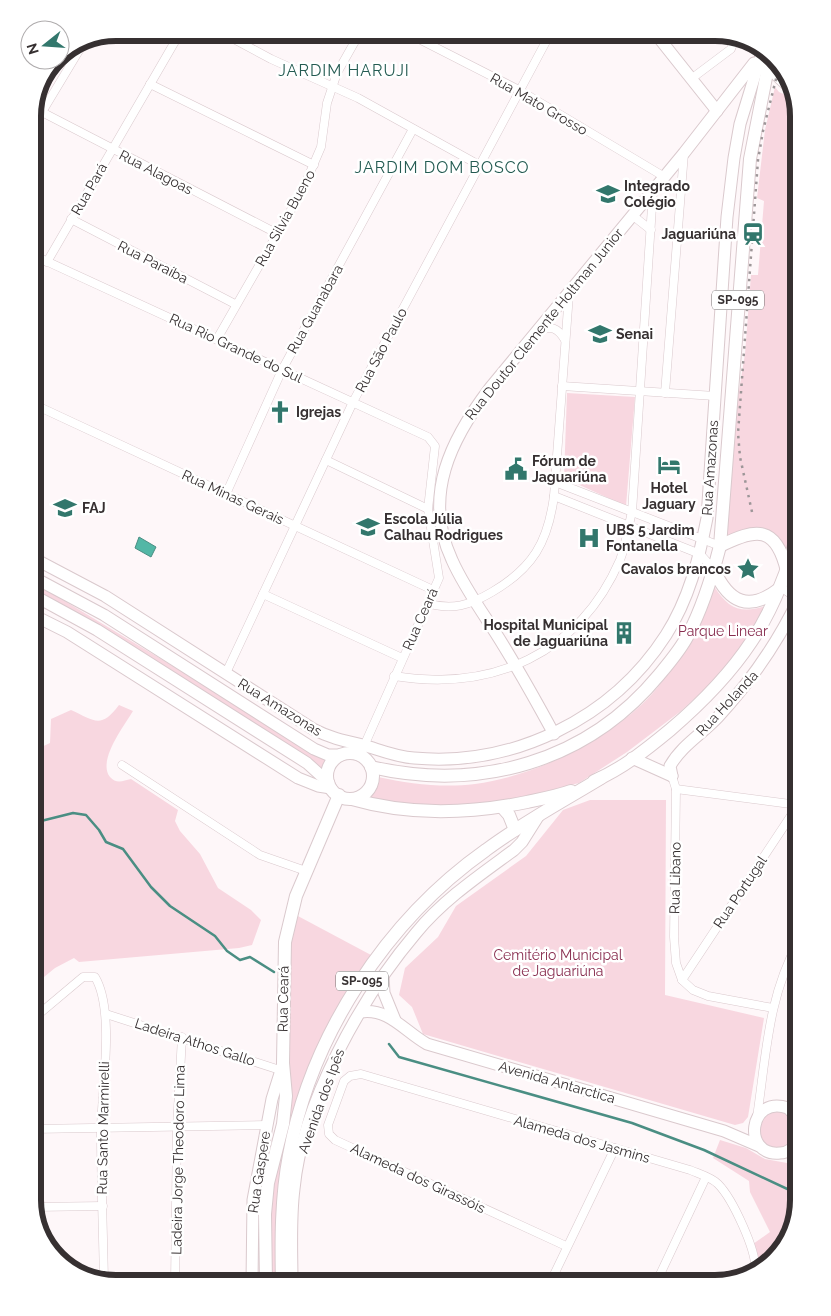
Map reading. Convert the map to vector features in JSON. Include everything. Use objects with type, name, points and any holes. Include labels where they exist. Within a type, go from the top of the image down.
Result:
[{"type":"main road","name":"SP-095","points":[[371,767],[436,776],[468,776],[511,769],[541,760],[577,744],[604,728],[628,708],[665,668],[687,637],[710,585],[720,546],[750,153],[765,61]]},
{"type":"main road","points":[[720,546],[745,534],[756,533],[768,536],[777,545],[784,557],[787,572]]},
{"type":"main road","name":"SP-095","points":[[282,1275],[282,1206],[289,1153],[305,1096],[336,1024],[369,969],[397,931],[438,889],[484,850],[649,747],[700,704],[724,680],[765,622],[782,588],[790,561]]},
{"type":"main road","points":[[714,570],[728,593],[743,601],[756,603],[782,588]]},
{"type":"main road","points":[[333,789],[329,768],[334,760],[341,755],[362,750],[371,767],[371,786],[360,797],[352,799]]},
{"type":"main road","name":"SP-095","points":[[333,789],[352,799],[394,809],[463,812],[502,807],[568,792],[602,778]]},
{"type":"main road","name":"Rua Ceará","points":[[266,1275],[265,1214],[268,1184],[285,1112],[286,1096],[282,1068],[285,942],[296,896],[333,789]]},
{"type":"main road","points":[[502,807],[509,815],[515,830]]},
{"type":"street","name":"Rua Pará","points":[[47,262],[175,41]]},
{"type":"street","points":[[238,41],[358,98],[480,165]]},
{"type":"street","name":"Rua Silvia Bueno","points":[[217,339],[235,304],[278,234],[314,165],[321,146],[327,103],[332,86],[337,73],[355,41]]},
{"type":"street","name":"Rua Mato Grosso","points":[[423,41],[518,90],[663,176]]},
{"type":"street","name":"Rua São Paulo","points":[[226,673],[353,402],[518,90],[546,41]]},
{"type":"street","points":[[661,41],[717,111]]},
{"type":"street","points":[[691,79],[734,44]]},
{"type":"street","points":[[43,101],[73,55]]},
{"type":"street","name":"Rua Doutor Clemente Holtman Junior","points":[[554,734],[452,559],[444,534],[440,510],[442,483],[455,439],[467,418],[535,333],[761,58]]},
{"type":"street","name":"Rua Amazonas","points":[[41,562],[105,596],[313,729],[332,739],[362,750],[439,760],[503,752],[554,734],[586,715],[610,697],[639,669],[666,636],[681,608],[700,554],[707,518],[727,217],[734,158],[740,124],[764,60]]},
{"type":"street","points":[[150,84],[314,165]]},
{"type":"street","name":"Rua Alagoas","points":[[41,112],[278,234]]},
{"type":"street","name":"Rua Guanabara","points":[[226,494],[282,370],[414,129]]},
{"type":"street","points":[[666,393],[684,153]]},
{"type":"street","points":[[394,676],[449,681],[480,677],[516,666],[546,650],[561,638],[575,626],[603,592],[621,558],[632,512],[653,189]]},
{"type":"street","points":[[632,215],[651,230]]},
{"type":"street","name":"Rua Paraíba","points":[[71,220],[235,304]]},
{"type":"street","name":"Rua Rio Grande do Sul","points":[[41,259],[428,437],[435,446]]},
{"type":"street","points":[[427,603],[441,608],[458,607],[476,602],[512,581],[529,565],[541,545],[551,520],[554,496],[569,292]]},
{"type":"street","points":[[535,333],[546,327],[554,328],[560,332],[564,340]]},
{"type":"street","points":[[562,386],[715,396]]},
{"type":"street","name":"Rua Minas Gerais","points":[[41,408],[433,590]]},
{"type":"street","name":"Rua Ceará","points":[[362,750],[439,578],[428,509],[435,446]]},
{"type":"street","points":[[326,460],[428,509]]},
{"type":"street","points":[[555,482],[720,546]]},
{"type":"street","points":[[554,496],[700,554],[714,570]]},
{"type":"street","points":[[41,581],[104,614],[314,749],[328,755],[341,755]]},
{"type":"street","points":[[782,588],[790,594]]},
{"type":"street","points":[[263,594],[402,658]]},
{"type":"street","points":[[41,599],[97,630],[307,763],[333,789]]},
{"type":"street","name":"Rua Holanda","points":[[671,771],[678,752],[714,720],[745,688],[781,636],[790,617]]},
{"type":"street","points":[[41,618],[67,632],[201,716],[257,754],[298,778],[318,786],[333,789]]},
{"type":"street","points":[[649,747],[651,757],[671,771]]},
{"type":"street","points":[[632,758],[671,771]]},
{"type":"street","points":[[122,765],[260,855],[306,871]]},
{"type":"street","name":"Rua Libano","points":[[671,771],[676,790],[674,937],[676,963],[682,980]]},
{"type":"street","points":[[676,790],[790,804]]},
{"type":"street","name":"Avenida dos Ipês","points":[[292,1275],[292,1218],[294,1188],[299,1159],[308,1127],[330,1069],[383,976],[416,932],[446,902],[514,850],[522,842],[539,815]]},
{"type":"street","name":"Rua Portugal","points":[[682,980],[790,817]]},
{"type":"street","points":[[759,1146],[754,1134],[773,1008],[785,966],[790,957]]},
{"type":"street","name":"Avenida Antarctica","points":[[383,976],[384,993],[395,1020]]},
{"type":"street","name":"Rua Santo Marmirelli","points":[[41,1012],[83,977],[95,977],[99,983],[106,1014],[101,1128],[105,1274]]},
{"type":"street","points":[[682,980],[694,990],[708,996],[773,1008]]},
{"type":"street","points":[[368,1000],[380,1002],[390,1008]]},
{"type":"street","name":"Avenida Antarctica","points":[[361,1012],[379,1011],[395,1020],[413,1036],[428,1044],[724,1131],[771,1153],[790,1155]]},
{"type":"street","name":"Ladeira Athos Gallo","points":[[106,1014],[282,1068]]},
{"type":"street","name":"Ladeira Jorge Theodoro Lima","points":[[175,1275],[176,1128],[182,1037]]},
{"type":"street","name":"Rua Gaspere","points":[[252,1275],[253,1200],[267,1126],[282,1068]]},
{"type":"street","name":"Alameda dos Jasmins","points":[[350,1076],[361,1074],[690,1170],[706,1177],[717,1184],[728,1199],[750,1248],[753,1264]]},
{"type":"street","name":"Alameda dos Girassóis","points":[[350,1076],[344,1081],[328,1125],[329,1134],[335,1140],[566,1246]]},
{"type":"street","name":"Avenida Antarctica","points":[[724,1131],[740,1130],[756,1120],[763,1111],[776,1106],[788,1108],[790,1110]]},
{"type":"street","points":[[41,1129],[267,1126]]},
{"type":"street","points":[[554,1275],[566,1246],[616,1148]]},
{"type":"street","points":[[785,1153],[790,1150]]},
{"type":"street","points":[[660,1275],[706,1177]]},
{"type":"street","points":[[42,1206],[103,1206]]},
{"type":"green space","points":[[775,87],[779,92],[787,96],[790,116],[790,552],[787,566],[768,535],[723,543],[736,409],[745,354],[751,275],[758,275],[764,201],[757,198],[765,130]]},
{"type":"green space","points":[[567,393],[635,397],[626,506],[564,478]]},
{"type":"green space","name":"Parque Linear","points":[[714,586],[730,605],[736,608],[749,609],[766,606],[741,648],[720,675],[681,711],[627,752],[579,783],[513,800],[419,808],[367,800],[375,790],[378,777],[426,785],[451,786],[475,784],[523,773],[571,753],[594,740],[616,726],[635,710],[662,682],[687,642]]},
{"type":"green space","points":[[41,587],[329,760],[325,775],[41,595]]},
{"type":"green space","points":[[119,705],[133,711],[118,734],[109,753],[107,770],[110,777],[117,781],[131,779],[178,810],[175,821],[180,831],[200,854],[218,888],[251,910],[261,920],[252,945],[239,948],[79,962],[74,958],[55,968],[41,979],[41,747],[50,743],[51,719],[71,710],[97,721],[113,713]]},
{"type":"green space","name":"Cemitério Municipal de Jaguariúna","points":[[590,800],[666,800],[665,995],[764,1018],[748,1117],[743,1123],[735,1125],[423,1034],[412,1007],[399,995],[405,968],[438,937],[456,906],[526,856],[563,810]]},
{"type":"green space","points":[[296,915],[371,955],[353,984],[307,1076],[278,1275],[271,1275],[270,1203],[290,1076],[288,961]]},
{"type":"green space","points":[[770,1113],[784,1113],[790,1117],[790,1143],[784,1147],[770,1147],[760,1137],[760,1123]]},
{"type":"green space","points":[[720,1140],[746,1148],[765,1159],[790,1164],[790,1200],[786,1224],[771,1249],[757,1261],[753,1244],[770,1232],[750,1192],[749,1181],[713,1158]]},
{"type":"shaded area","points":[[139,537],[156,547],[151,557],[135,548]]},
{"type":"waterway","points":[[41,821],[73,813],[86,815],[99,830],[106,842],[123,849],[151,887],[170,906],[215,936],[227,951],[240,960],[250,957],[274,972]]},
{"type":"waterway","points":[[389,1044],[399,1057],[632,1123],[704,1150],[790,1190]]},
{"type":"railway","points":[[752,512],[740,457],[738,433],[758,160],[777,75]]},
{"type":"place","name":"Integrado Colégio","points":[[608,194]]},
{"type":"place","name":"Jaguariúna","points":[[753,234]]},
{"type":"place","name":"Senai","points":[[600,334]]},
{"type":"place","name":"Igrejas","points":[[280,412]]},
{"type":"place","name":"Hotel Jaguary","points":[[669,465]]},
{"type":"place","name":"Fórum de Jaguariúna","points":[[516,469]]},
{"type":"place","name":"FAJ","points":[[65,508]]},
{"type":"place","name":"Escola Júlia Calhau Rodrigues","points":[[368,527]]},
{"type":"place","name":"UBS 5 Jardim Fontanella","points":[[589,538]]},
{"type":"place","name":"Cavalos brancos","points":[[748,569]]},
{"type":"place","name":"Hospital Municipal de Jaguariúna","points":[[624,633]]},
{"type":"district","name":"JARDIM HARUJI","points":[[344,70]]},
{"type":"district","name":"JARDIM DOM BOSCO","points":[[442,167]]}]
